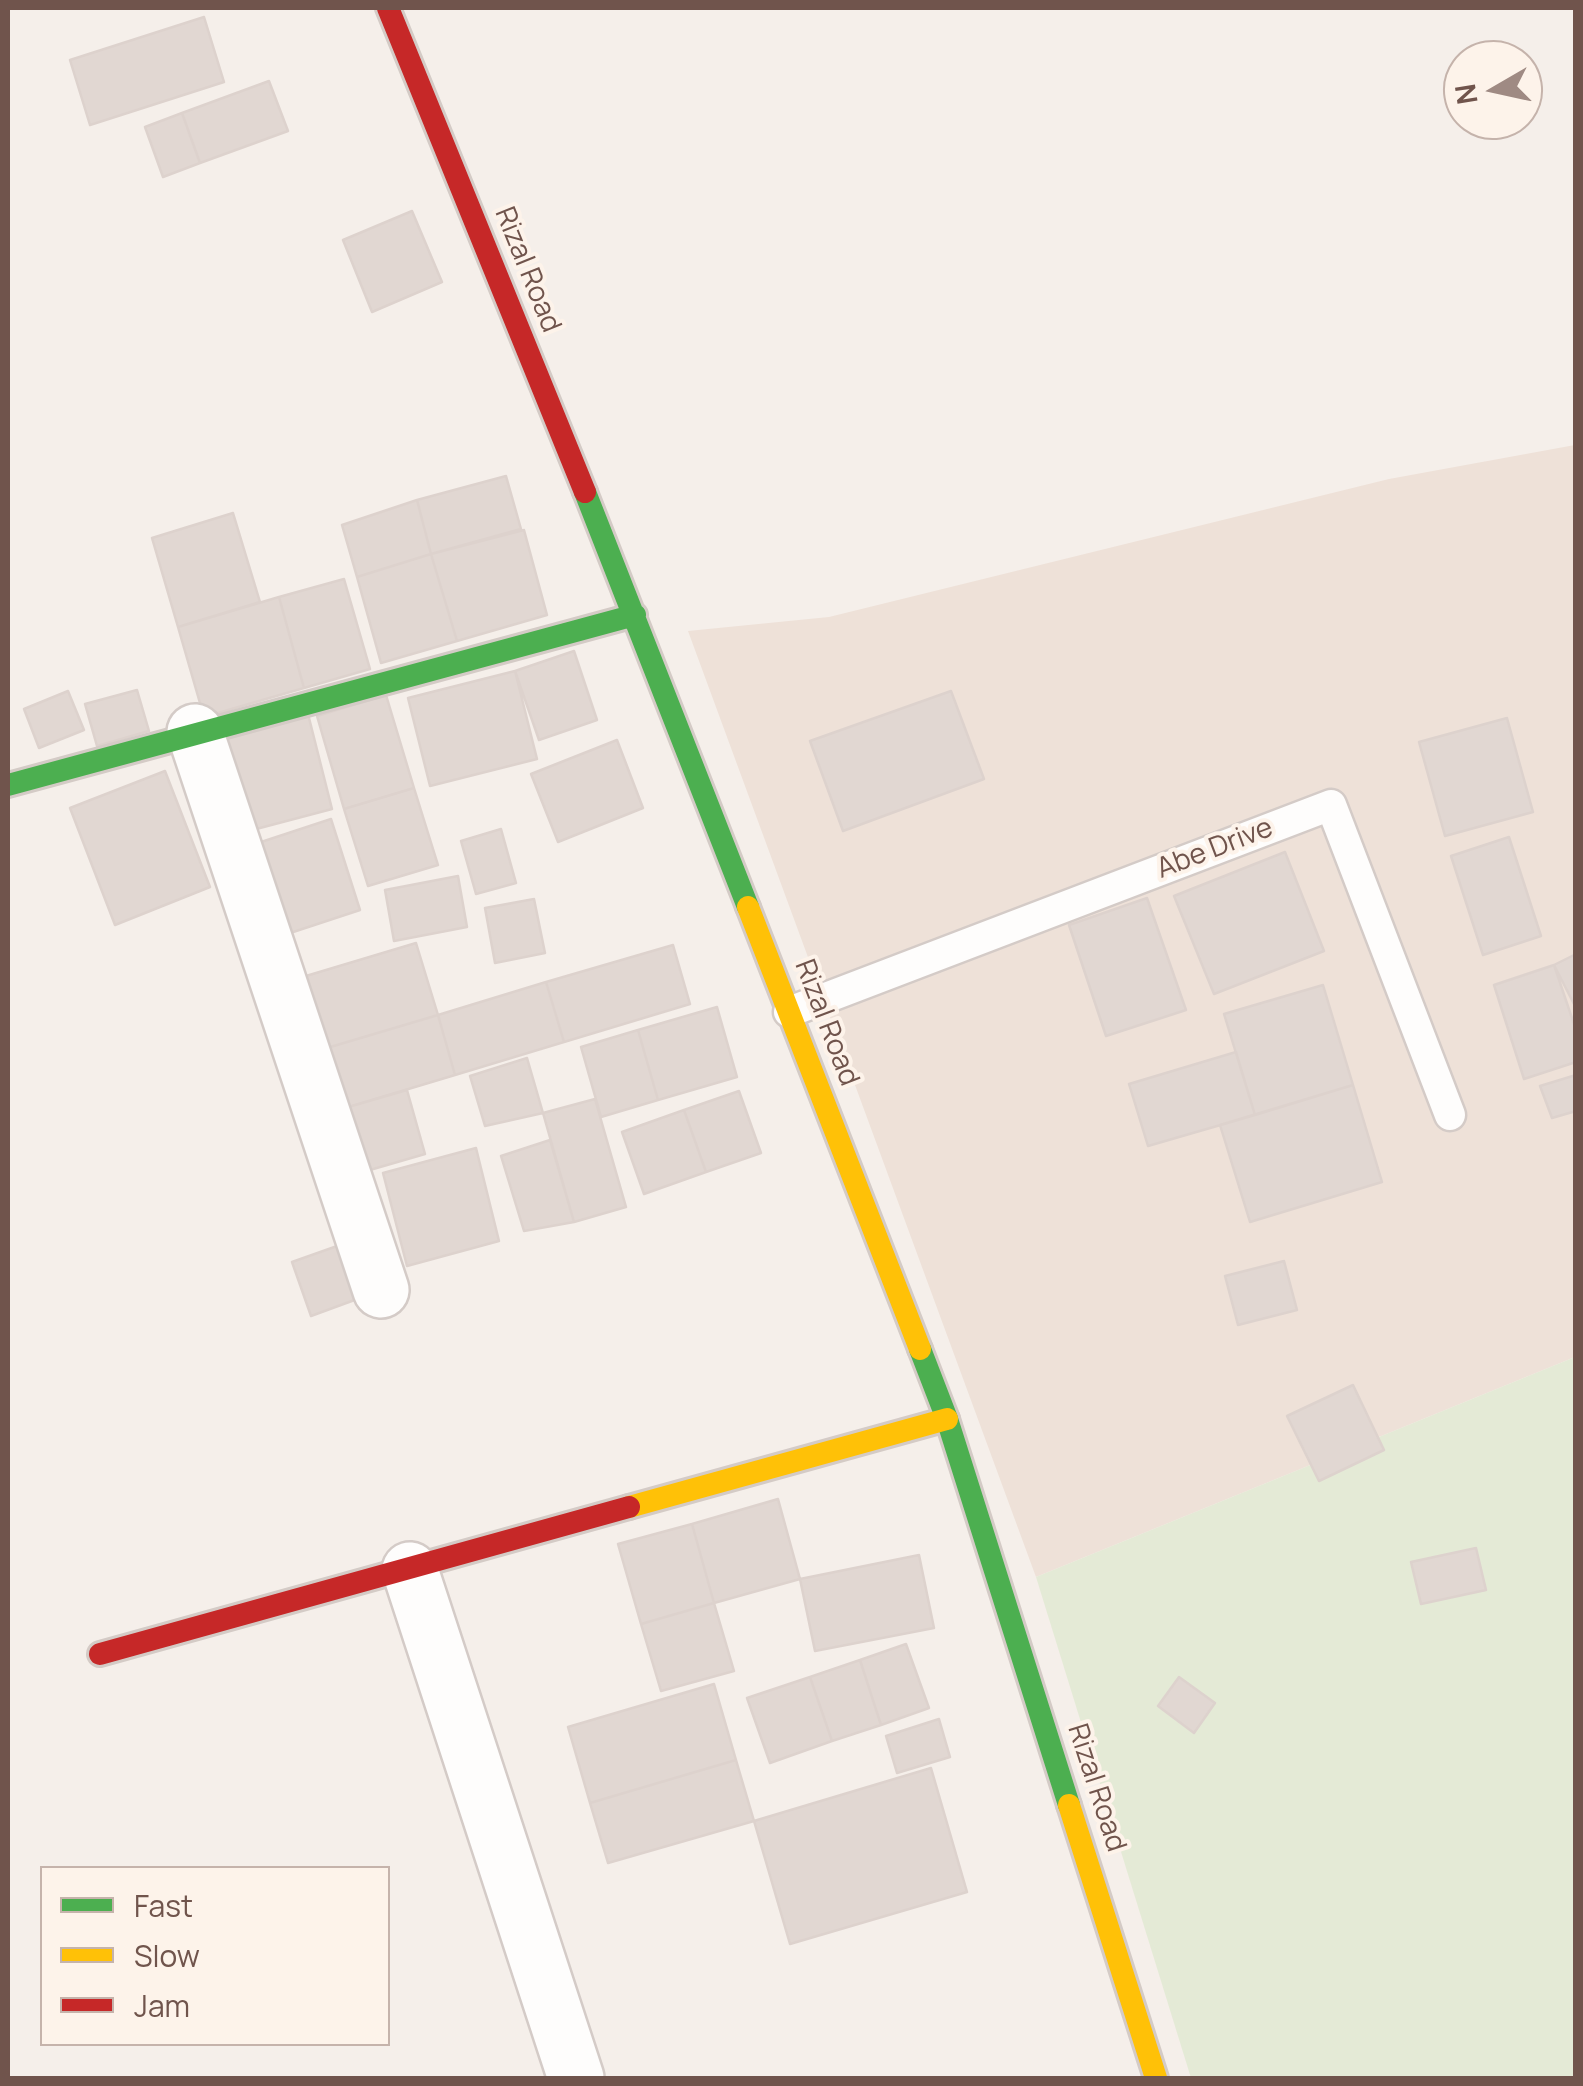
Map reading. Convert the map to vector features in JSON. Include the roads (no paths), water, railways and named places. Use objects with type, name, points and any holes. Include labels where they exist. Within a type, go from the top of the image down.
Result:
[{"type":"street","name":"Rizal Road","points":[[388,8],[635,615],[947,1419],[1156,2078]]},
{"type":"street","points":[[8,784],[635,615]]},
{"type":"street","points":[[195,732],[382,1290]]},
{"type":"street","points":[[100,1654],[947,1419]]},
{"type":"street","points":[[410,1570],[576,2078]]},
{"type":"lane","name":"Abe Drive","points":[[790,1012],[1331,805],[1450,1115]]}]
